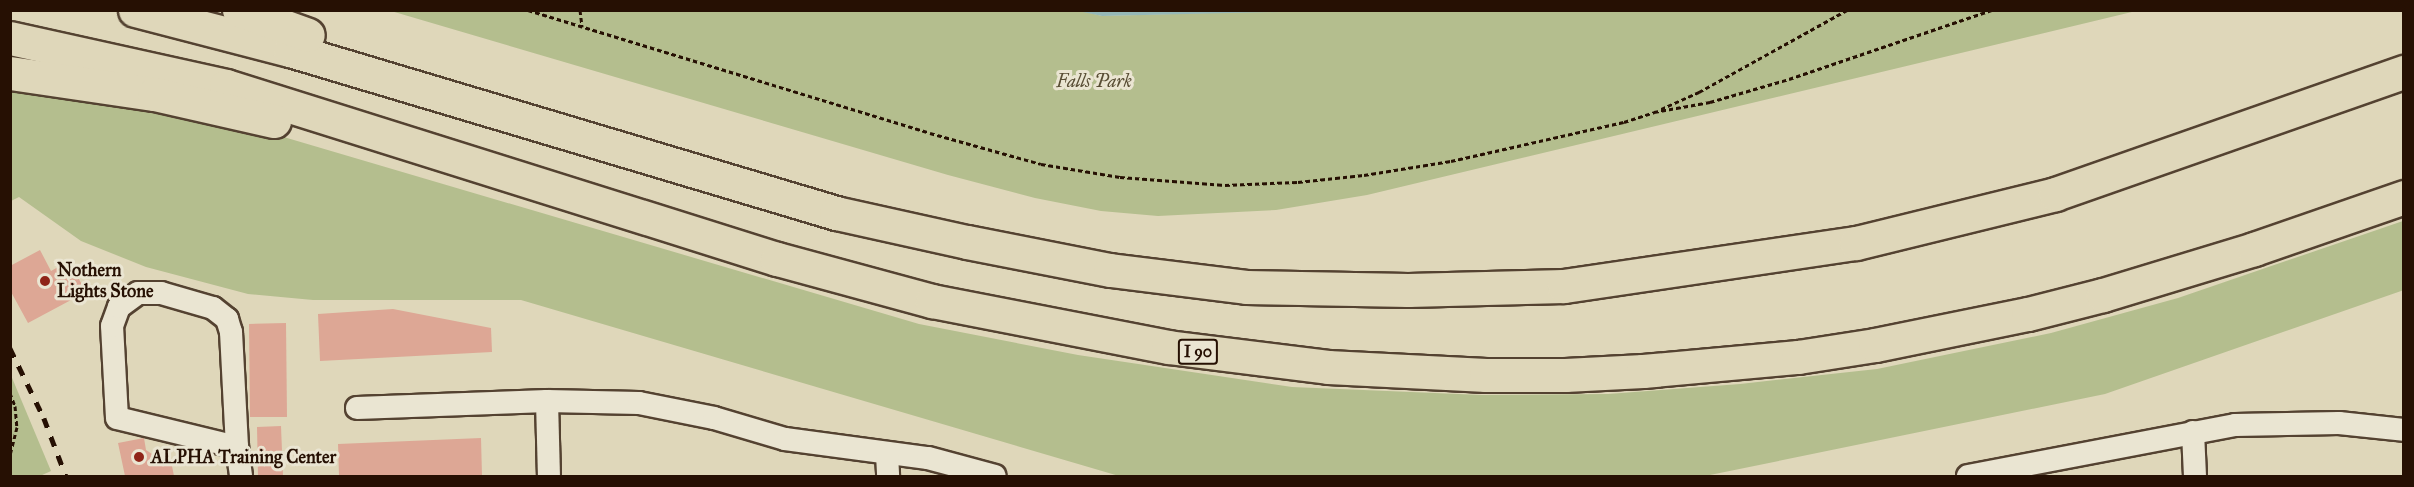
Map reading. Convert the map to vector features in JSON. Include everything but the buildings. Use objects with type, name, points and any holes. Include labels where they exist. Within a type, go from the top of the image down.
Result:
[{"type":"highway","points":[[135,10],[290,50],[837,213],[967,242],[1110,270],[1246,287],[1408,290],[1564,286],[1856,243],[2055,194],[2403,72]]},
{"type":"highway","points":[[239,10],[445,83],[571,134]]},
{"type":"highway","name":"I 90","points":[[10,38],[226,86],[777,258],[932,302],[1078,332],[1168,347],[1328,367],[1486,375],[1565,375],[1643,371],[1798,357],[1875,345],[2028,314],[2103,295],[2254,249],[2403,197]]},
{"type":"highway","points":[[10,73],[154,94],[303,128],[777,258]]},
{"type":"lane","points":[[237,447],[117,418],[112,326],[119,307],[138,293],[161,293],[213,308],[227,319],[231,332],[237,447],[241,477]]},
{"type":"lane","points":[[547,401],[549,477]]},
{"type":"lane","points":[[357,408],[547,401],[639,403],[714,418],[785,439],[928,458],[995,477]]},
{"type":"lane","points":[[1968,477],[2235,425],[2339,423],[2403,430]]},
{"type":"lane","points":[[2193,432],[2194,477]]},
{"type":"lane","points":[[887,454],[888,477]]},
{"type":"path","points":[[528,10],[1018,158],[1076,172],[1153,180],[1261,184],[1364,175],[1450,161],[1624,122],[1654,112],[1699,92],[1847,10]]},
{"type":"path","points":[[580,10],[582,27]]},
{"type":"path","points":[[1654,112],[1710,102],[1789,79],[1992,10]]},
{"type":"path","points":[[10,393],[15,406],[17,427],[10,455]]},
{"type":"green space","name":"Falls Park","points":[[1078,10],[1102,16],[1319,10],[2136,11],[1367,195],[1276,210],[1158,216],[1101,211],[1035,198],[948,175],[391,11]]},
{"type":"green space","points":[[11,85],[246,126],[919,324],[1078,355],[1292,387],[1482,395],[1608,394],[1740,384],[1877,369],[2051,333],[2178,298],[2403,221],[2404,290],[2105,394],[1705,476],[1119,476],[521,300],[313,300],[248,294],[146,267],[81,241],[19,197],[11,201]]},
{"type":"green space","points":[[10,373],[51,471],[40,476],[11,476]]},
{"type":"water","points":[[1078,11],[1319,11],[1102,16]]},
{"type":"railway","points":[[10,348],[44,418],[66,476]]},
{"type":"place","name":"Nothern Lights Stone","points":[[45,281]]},
{"type":"place","name":"ALPHA Training Center","points":[[139,457]]}]
